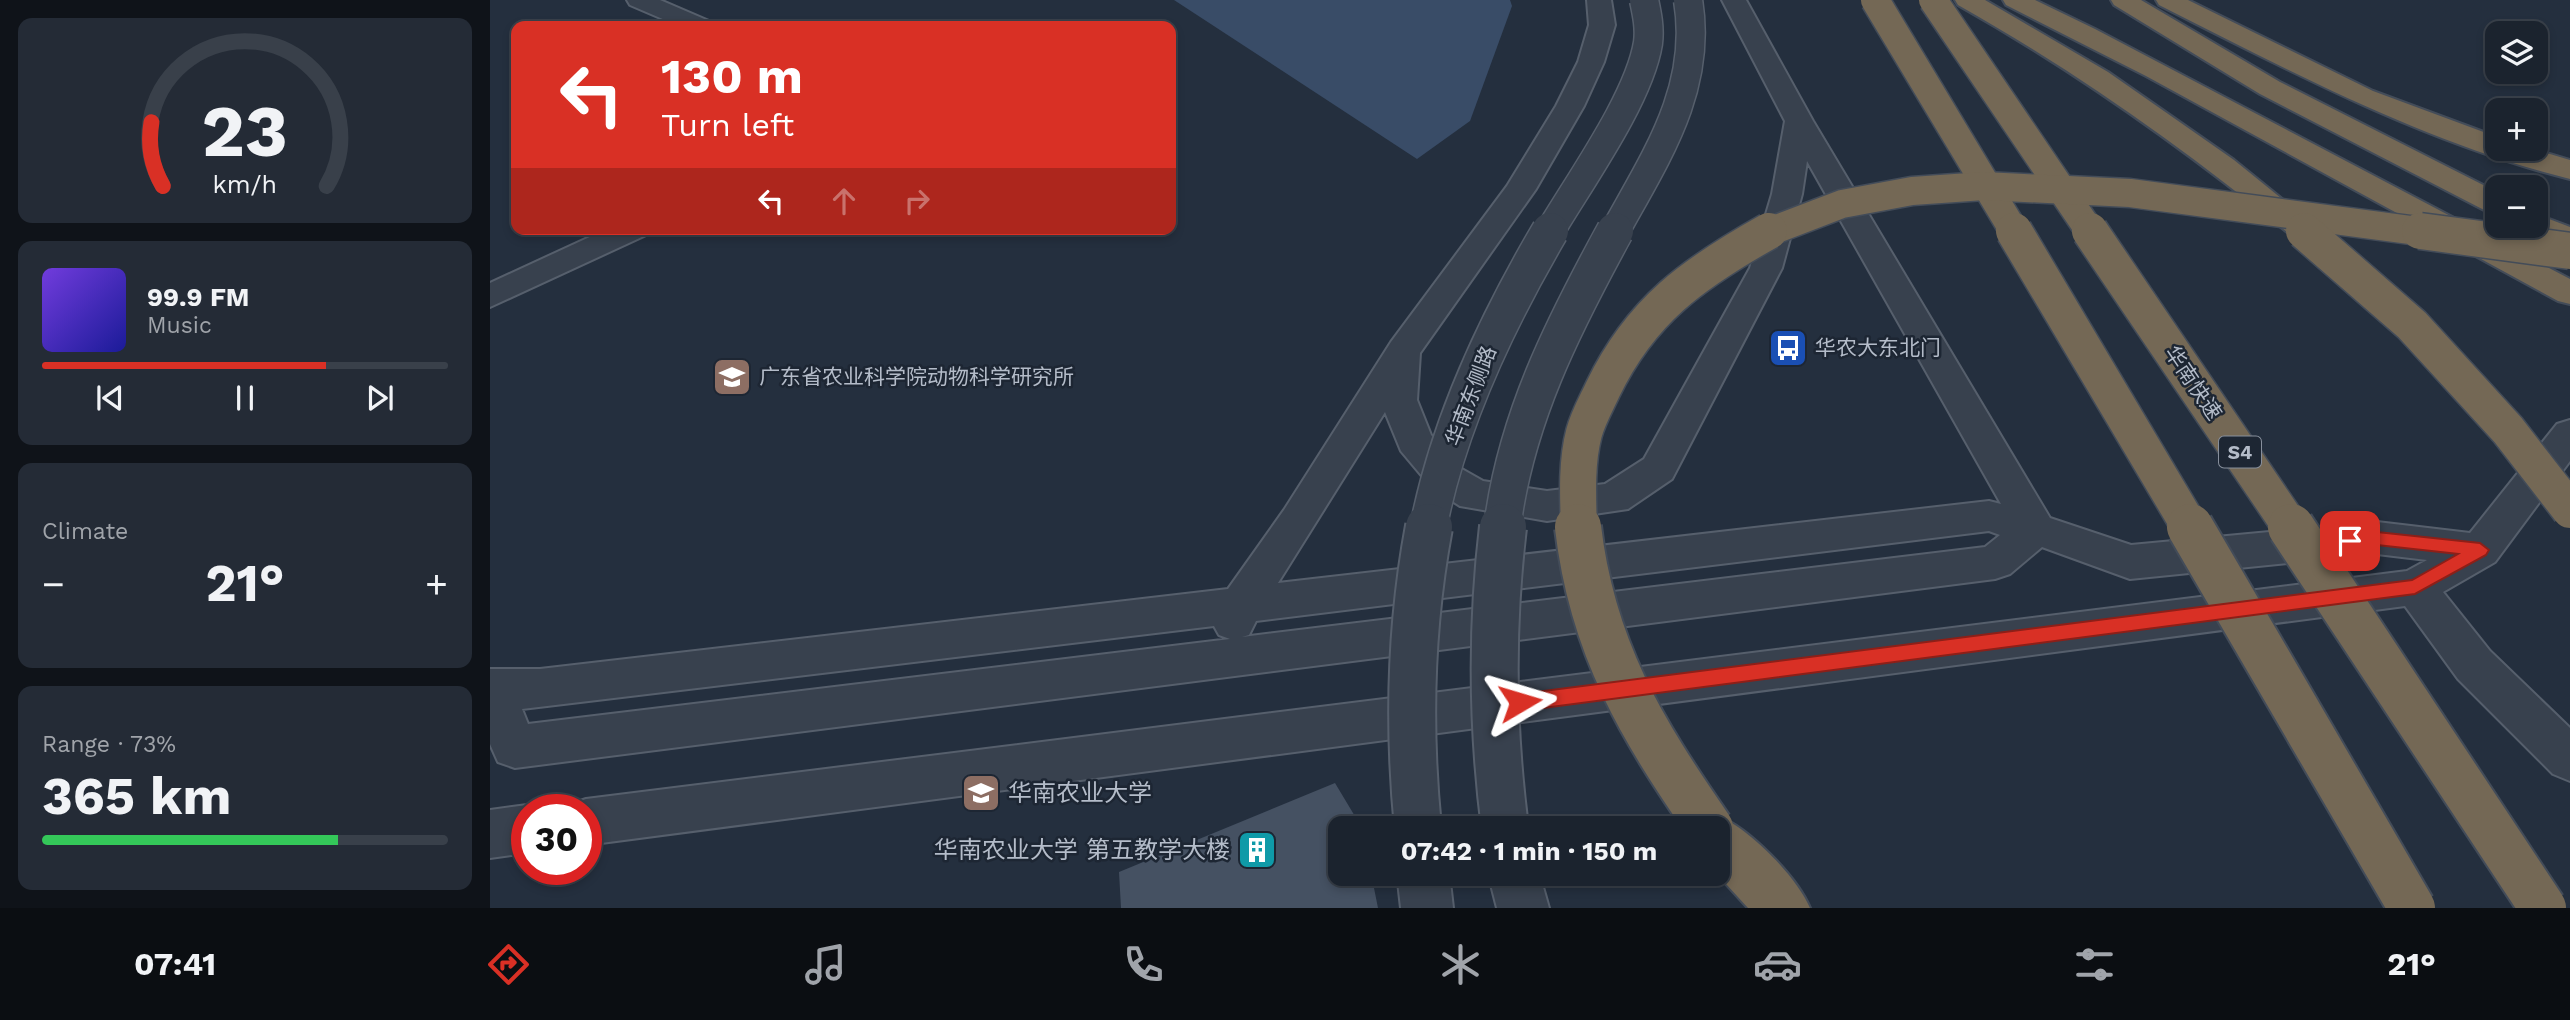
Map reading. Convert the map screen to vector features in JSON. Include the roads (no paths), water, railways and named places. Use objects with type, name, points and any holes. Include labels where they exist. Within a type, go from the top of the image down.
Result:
[{"type":"highway","points":[[1875,0],[2126,417],[2412,908]]},
{"type":"highway","name":"华南快速","points":[[1933,0],[2279,510],[2543,908]]},
{"type":"highway","points":[[1967,0],[2095,75],[2154,115],[2229,168],[2304,230],[2412,325],[2508,430],[2570,510]]},
{"type":"highway","points":[[2015,0],[2128,56],[2436,224],[2570,293]]},
{"type":"highway","points":[[2123,0],[2270,88],[2485,198]]},
{"type":"highway","points":[[2168,0],[2363,97],[2485,143]]},
{"type":"highway","points":[[2541,161],[2570,170]]},
{"type":"highway","points":[[1702,816],[1655,750],[1611,665],[1583,577],[1577,506],[1583,433],[1611,370],[1639,327],[1680,285],[1731,250],[1780,225],[1838,205],[1906,191],[1976,185],[2053,186],[2137,193],[2570,251]]},
{"type":"highway","points":[[2548,229],[2570,239]]},
{"type":"highway","points":[[1730,852],[1784,908]]},
{"type":"street","points":[[639,0],[688,21]]},
{"type":"street","points":[[1219,659],[1240,606],[1298,521],[1404,350],[1521,189],[1570,106],[1591,62],[1602,25],[1598,0]]},
{"type":"street","name":"华南东侧路","points":[[1417,816],[1412,691],[1421,575],[1437,488],[1460,417],[1491,342],[1530,266],[1596,156],[1635,84],[1648,43],[1644,0]]},
{"type":"street","points":[[1503,816],[1496,769],[1492,655],[1500,557],[1512,476],[1525,422],[1547,369],[1586,286],[1676,113],[1691,67],[1693,24],[1688,0]]},
{"type":"street","points":[[1734,0],[1799,121],[2036,528]]},
{"type":"street","points":[[1404,350],[1399,401],[1414,441],[1446,478],[1474,495],[1547,506],[1614,498],[1658,469],[1766,268],[1787,194],[1799,121]]},
{"type":"street","points":[[490,296],[619,235]]},
{"type":"street","points":[[602,820],[2415,587],[2480,550],[2570,434]]},
{"type":"street","points":[[2036,528],[1995,562],[515,747],[490,690],[540,690],[1989,516],[2036,528],[2130,562],[2377,538],[2480,550]]},
{"type":"street","points":[[2415,587],[2474,665],[2570,759]]},
{"type":"street","points":[[490,834],[511,831]]},
{"type":"street","points":[[1424,886],[1427,908]]},
{"type":"street","points":[[1517,886],[1523,908]]},
{"type":"water","points":[[1174,0],[1510,0],[1512,6],[1470,121],[1417,159]]},
{"type":"place","name":"华农大东北门","points":[[1788,348]]},
{"type":"place","name":"广东省农业科学院动物科学研究所","points":[[732,377]]},
{"type":"place","name":"华南农业大学","points":[[981,793]]},
{"type":"place","name":"华南农业大学 第五教学大楼","points":[[1257,850]]}]
